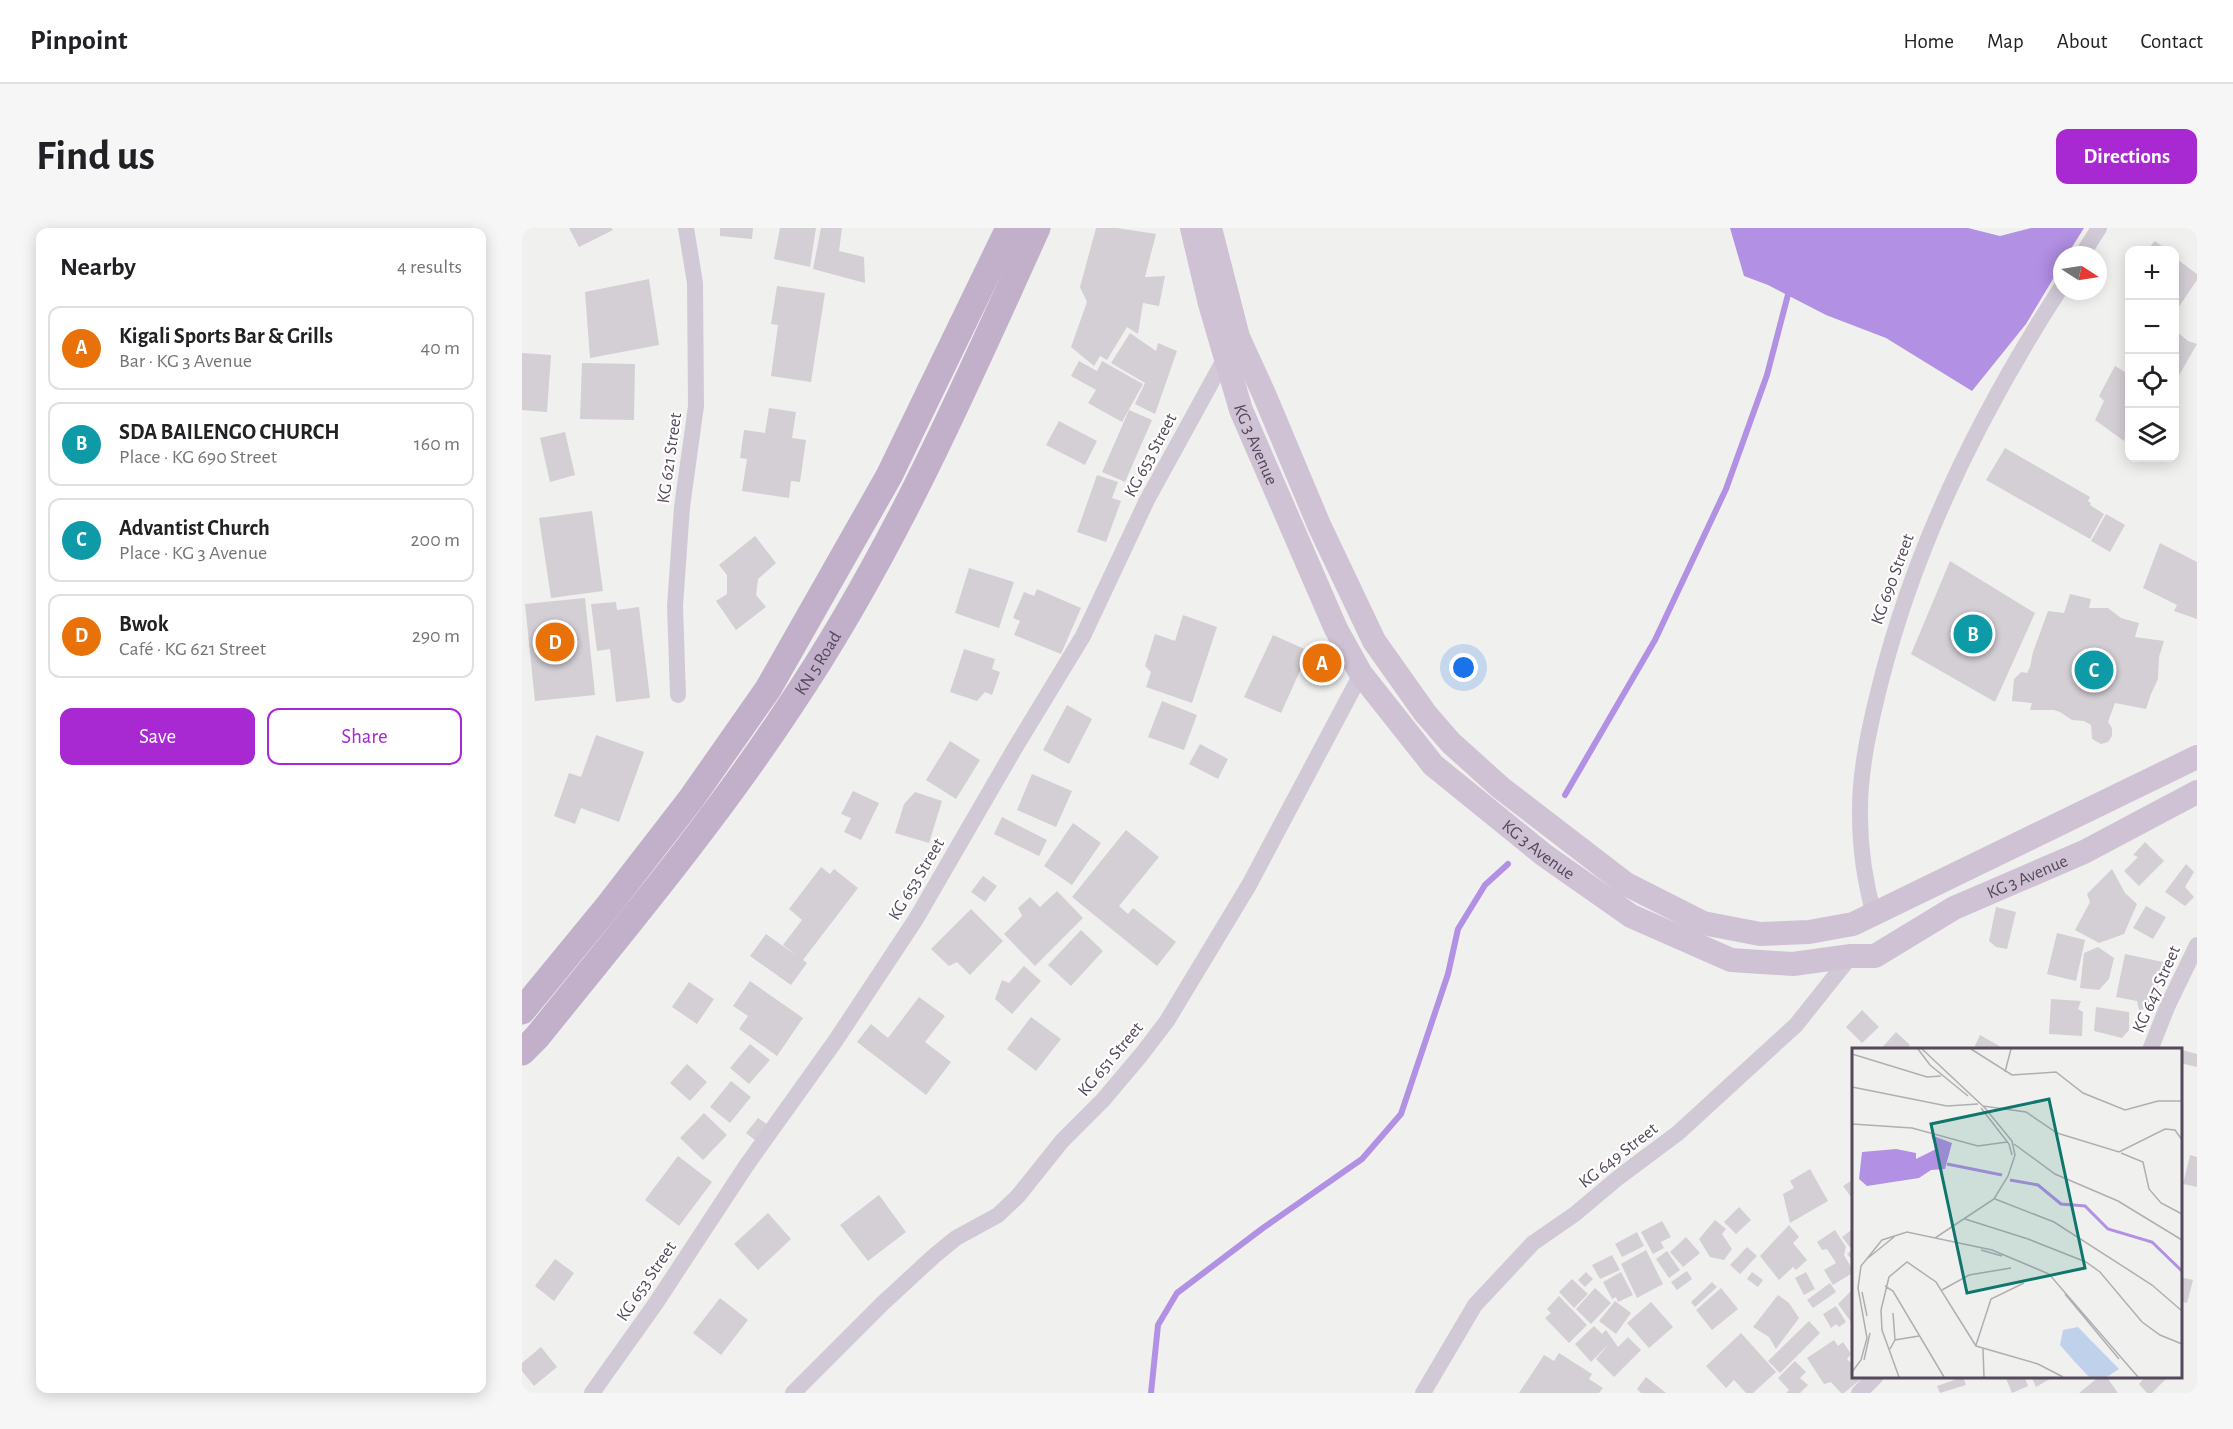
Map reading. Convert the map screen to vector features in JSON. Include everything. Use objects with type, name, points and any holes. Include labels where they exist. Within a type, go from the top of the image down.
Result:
[{"type":"main road","name":"KN 5 Road","points":[[522,1011],[609,905],[684,807],[768,689],[889,476],[1009,228]]},
{"type":"main road","name":"KN 5 Road","points":[[522,1052],[545,1028],[720,806],[789,709],[884,552],[1037,228]]},
{"type":"main road","name":"KG 3 Avenue","points":[[1192,228],[1241,410],[1336,629],[1361,674],[1433,765],[1544,855],[1631,916],[1731,960],[1793,964],[1851,956],[1875,956],[1954,908],[2084,852],[2197,792]]},
{"type":"main road","name":"KG 3 Avenue","points":[[1210,228],[1238,337],[1319,525],[1374,641],[1425,713],[1451,743],[1501,788],[1626,884],[1703,924],[1760,934],[1809,932],[1853,924],[2197,758]]},
{"type":"street","name":"KG 621 Street","points":[[678,694],[675,606],[682,507],[696,406],[695,283],[686,228]]},
{"type":"street","points":[[2088,246],[2099,228]]},
{"type":"street","name":"KG 690 Street","points":[[1874,915],[1864,879],[1860,813],[1872,717],[1893,634],[1944,497],[2006,379],[2054,300]]},
{"type":"street","name":"KG 653 Street","points":[[592,1393],[656,1303],[746,1166],[836,1040],[916,919],[1014,748],[1083,636],[1147,500],[1226,356]]},
{"type":"street","name":"KG 651 Street","points":[[793,1393],[883,1303],[934,1256],[956,1238],[998,1215],[1018,1196],[1062,1141],[1103,1100],[1141,1055],[1172,1012],[1249,885],[1361,674]]},
{"type":"street","name":"KG 647 Street","points":[[2151,1048],[2168,1005],[2197,945]]},
{"type":"street","name":"KG 649 Street","points":[[1423,1393],[1475,1305],[1533,1244],[1678,1133],[1796,1025],[1851,956]]},
{"type":"street","points":[[1859,1393],[1875,1378]]},
{"type":"shaded area","points":[[1730,228],[1968,228],[2000,236],[2031,228],[2084,228],[2073,246],[2053,246],[2053,279],[2026,324],[1972,391],[1886,338],[1826,315],[1768,285],[1744,276]]},
{"type":"building","points":[[569,228],[611,228],[613,230],[579,247]]},
{"type":"building","points":[[720,228],[753,228],[752,239],[720,236]]},
{"type":"building","points":[[780,228],[816,228],[810,267],[774,259]]},
{"type":"building","points":[[821,228],[842,228],[839,251],[864,257],[865,283],[813,269]]},
{"type":"building","points":[[1096,228],[1117,228],[1156,234],[1145,277],[1165,276],[1159,306],[1143,303],[1138,334],[1127,327],[1107,360],[1100,356],[1094,366],[1071,347],[1087,302],[1080,287]]},
{"type":"building","points":[[2155,241],[2162,246],[2151,246]]},
{"type":"building","points":[[2179,261],[2197,274],[2197,280],[2179,307]]},
{"type":"building","points":[[649,279],[659,345],[590,358],[585,292]]},
{"type":"building","points":[[777,286],[825,293],[811,382],[771,376],[778,325],[771,324]]},
{"type":"building","points":[[1130,333],[1156,351],[1158,343],[1177,351],[1155,414],[1135,404],[1145,383],[1111,363]]},
{"type":"building","points":[[2179,333],[2188,341],[2197,344],[2179,375]]},
{"type":"building","points":[[522,353],[551,355],[547,412],[522,410]]},
{"type":"building","points":[[1079,361],[1097,371],[1102,361],[1143,384],[1122,422],[1088,403],[1096,390],[1071,376]]},
{"type":"building","points":[[582,363],[635,364],[634,420],[580,419]]},
{"type":"building","points":[[2115,366],[2125,372],[2124,441],[2095,420],[2104,401],[2099,396]]},
{"type":"building","points":[[769,408],[796,412],[792,438],[806,440],[800,482],[791,481],[789,498],[742,491],[747,459],[740,458],[744,430],[765,433]]},
{"type":"building","points":[[1129,410],[1152,420],[1125,482],[1102,472]]},
{"type":"building","points":[[1059,421],[1097,441],[1085,465],[1046,445]]},
{"type":"building","points":[[565,432],[575,475],[550,482],[540,438]]},
{"type":"building","points":[[2005,448],[2090,497],[2088,501],[2090,505],[2104,514],[2090,539],[1986,480]]},
{"type":"building","points":[[1097,475],[1118,482],[1112,498],[1121,501],[1106,542],[1077,532]]},
{"type":"building","points":[[592,511],[603,591],[551,598],[539,518]]},
{"type":"building","points":[[2106,514],[2125,525],[2110,552],[2091,541]]},
{"type":"building","points":[[755,536],[776,563],[758,579],[756,595],[766,607],[736,630],[716,601],[727,594],[727,575],[719,565]]},
{"type":"building","points":[[2160,543],[2197,562],[2197,619],[2174,611],[2177,605],[2143,588]]},
{"type":"building","points":[[1950,561],[2035,613],[1995,702],[1911,654]]},
{"type":"building","points":[[969,568],[1014,582],[999,628],[955,613]]},
{"type":"building","points":[[1037,589],[1081,608],[1061,654],[1014,635],[1020,621],[1013,618],[1024,592],[1034,596]]},
{"type":"building","points":[[2070,594],[2091,599],[2089,608],[2108,608],[2121,618],[2139,623],[2135,637],[2164,641],[2159,657],[2158,679],[2146,709],[2115,703],[2108,722],[2112,728],[2112,736],[2108,742],[2101,744],[2092,739],[2091,725],[2084,721],[2072,720],[2054,710],[2030,710],[2032,703],[2012,701],[2014,679],[2021,672],[2027,673],[2030,667],[2048,611],[2064,613]]},
{"type":"building","points":[[585,598],[595,695],[535,701],[525,604]]},
{"type":"building","points":[[616,602],[617,610],[639,607],[650,698],[616,702],[610,649],[597,651],[591,604]]},
{"type":"building","points":[[1183,615],[1217,627],[1192,703],[1146,687],[1151,672],[1145,666],[1155,634],[1175,641]]},
{"type":"building","points":[[1273,635],[1309,651],[1281,713],[1244,697]]},
{"type":"building","points":[[964,649],[995,659],[992,669],[1000,672],[992,695],[985,692],[977,701],[950,692]]},
{"type":"building","points":[[1162,701],[1197,715],[1184,750],[1148,737]]},
{"type":"building","points":[[1067,705],[1092,719],[1069,764],[1043,750]]},
{"type":"building","points":[[596,735],[644,752],[619,822],[581,808],[575,824],[554,816],[569,773],[581,777]]},
{"type":"building","points":[[950,741],[980,760],[956,799],[926,780]]},
{"type":"building","points":[[1200,744],[1228,759],[1218,779],[1189,764]]},
{"type":"building","points":[[1032,774],[1072,791],[1056,827],[1017,810]]},
{"type":"building","points":[[853,791],[879,803],[861,840],[844,832],[851,818],[841,814]]},
{"type":"building","points":[[915,792],[942,801],[929,843],[895,833],[904,804]]},
{"type":"building","points":[[1002,817],[1047,840],[1039,856],[994,834]]},
{"type":"building","points":[[1073,823],[1101,843],[1072,885],[1044,866]]},
{"type":"building","points":[[1126,830],[1159,857],[1119,906],[1128,914],[1133,908],[1176,942],[1157,966],[1072,897]]},
{"type":"building","points":[[2145,842],[2164,861],[2139,886],[2124,871],[2138,857],[2133,855]]},
{"type":"building","points":[[2186,864],[2194,872],[2185,887],[2194,897],[2185,906],[2165,892]]},
{"type":"building","points":[[821,867],[830,874],[834,869],[858,888],[803,960],[807,963],[791,985],[750,956],[766,934],[797,956],[783,945],[802,920],[789,909]]},
{"type":"building","points":[[2112,869],[2125,893],[2137,904],[2124,934],[2099,943],[2075,930],[2090,902],[2087,894]]},
{"type":"building","points":[[983,876],[997,886],[985,902],[971,892]]},
{"type":"building","points":[[1057,891],[1083,918],[1035,966],[1004,934],[1022,916],[1018,908],[1030,897],[1040,907]]},
{"type":"building","points":[[2146,906],[2166,917],[2153,939],[2133,928]]},
{"type":"building","points":[[1996,907],[2016,912],[2007,949],[1996,947],[1989,941]]},
{"type":"building","points":[[971,909],[1003,941],[970,975],[957,962],[949,966],[931,949]]},
{"type":"building","points":[[1081,930],[1103,951],[1071,986],[1048,965]]},
{"type":"building","points":[[2057,933],[2085,940],[2076,981],[2047,974]]},
{"type":"building","points":[[2098,947],[2114,958],[2109,979],[2099,990],[2080,988],[2084,953]]},
{"type":"building","points":[[2125,954],[2163,962],[2154,1006],[2139,1010],[2137,1001],[2116,997]]},
{"type":"building","points":[[1024,966],[1041,981],[1012,1014],[995,999],[1002,980],[1009,983]]},
{"type":"building","points":[[750,981],[803,1018],[777,1056],[739,1029],[748,1016],[733,1006]]},
{"type":"building","points":[[689,982],[714,999],[697,1024],[672,1007]]},
{"type":"building","points":[[919,997],[945,1016],[925,1042],[951,1062],[926,1095],[857,1042],[871,1024],[888,1038]]},
{"type":"building","points":[[2051,999],[2081,1001],[2078,1009],[2083,1012],[2082,1036],[2049,1034]]},
{"type":"building","points":[[2096,1007],[2129,1012],[2129,1030],[2122,1038],[2094,1031]]},
{"type":"building","points":[[1862,1010],[1879,1027],[1862,1043],[1846,1027]]},
{"type":"building","points":[[1031,1017],[1061,1039],[1036,1071],[1007,1049]]},
{"type":"building","points":[[1896,1032],[1910,1045],[1908,1048],[1882,1048]]},
{"type":"building","points":[[1980,1035],[2001,1047],[2001,1048],[1974,1048]]},
{"type":"building","points":[[750,1044],[770,1060],[749,1084],[730,1068]]},
{"type":"building","points":[[2182,1050],[2197,1054],[2197,1067],[2182,1063]]},
{"type":"building","points":[[687,1064],[707,1082],[690,1101],[670,1083]]},
{"type":"building","points":[[731,1081],[751,1097],[730,1123],[710,1107]]},
{"type":"building","points":[[704,1113],[727,1135],[703,1160],[680,1138]]},
{"type":"building","points":[[758,1118],[770,1126],[760,1144],[746,1133]]},
{"type":"building","points":[[2190,1155],[2197,1157],[2197,1187],[2183,1184]]},
{"type":"building","points":[[678,1156],[712,1182],[679,1226],[645,1200]]},
{"type":"building","points":[[1810,1169],[1828,1201],[1790,1223],[1783,1194],[1794,1188],[1790,1181]]},
{"type":"building","points":[[1852,1180],[1852,1198],[1843,1186]]},
{"type":"building","points":[[879,1195],[906,1232],[868,1261],[840,1225]]},
{"type":"building","points":[[1739,1207],[1751,1220],[1736,1234],[1724,1222]]},
{"type":"building","points":[[768,1213],[791,1239],[758,1270],[734,1244]]},
{"type":"building","points":[[1715,1220],[1726,1229],[1722,1234],[1732,1249],[1724,1260],[1710,1257],[1699,1239]]},
{"type":"building","points":[[1662,1221],[1671,1237],[1661,1242],[1664,1248],[1653,1254],[1641,1232]]},
{"type":"building","points":[[1789,1225],[1799,1237],[1793,1243],[1807,1260],[1796,1270],[1793,1267],[1779,1280],[1760,1256]]},
{"type":"building","points":[[1835,1230],[1846,1247],[1844,1255],[1852,1269],[1852,1273],[1833,1285],[1824,1270],[1836,1263],[1827,1249],[1822,1250],[1817,1242]]},
{"type":"building","points":[[1852,1230],[1852,1250],[1842,1237]]},
{"type":"building","points":[[1637,1232],[1644,1246],[1622,1257],[1615,1244]]},
{"type":"building","points":[[1686,1237],[1700,1253],[1683,1267],[1670,1252]]},
{"type":"building","points":[[1747,1247],[1757,1256],[1740,1274],[1730,1265]]},
{"type":"building","points":[[1646,1250],[1663,1284],[1637,1298],[1621,1264]]},
{"type":"building","points":[[1852,1250],[1852,1260],[1847,1254]]},
{"type":"building","points":[[1667,1251],[1680,1270],[1669,1278],[1656,1259]]},
{"type":"building","points":[[1612,1255],[1620,1270],[1600,1279],[1592,1265]]},
{"type":"building","points":[[555,1259],[574,1273],[554,1301],[535,1286]]},
{"type":"building","points":[[1687,1271],[1692,1279],[1677,1290],[1671,1282]]},
{"type":"building","points":[[1586,1272],[1593,1279],[1585,1287],[1578,1280]]},
{"type":"building","points":[[1621,1272],[1633,1295],[1618,1302],[1616,1297],[1612,1299],[1603,1282]]},
{"type":"building","points":[[1752,1272],[1763,1280],[1758,1287],[1747,1279]]},
{"type":"building","points":[[1806,1272],[1815,1289],[1804,1295],[1795,1278]]},
{"type":"building","points":[[2182,1277],[2193,1280],[2187,1303],[2182,1302]]},
{"type":"building","points":[[1572,1279],[1588,1294],[1574,1308],[1559,1292]]},
{"type":"building","points":[[1712,1282],[1717,1287],[1695,1307],[1691,1302]]},
{"type":"building","points":[[1830,1283],[1836,1292],[1813,1308],[1807,1300]]},
{"type":"building","points":[[1595,1288],[1611,1303],[1591,1324],[1576,1309]]},
{"type":"building","points":[[1721,1288],[1738,1309],[1712,1330],[1696,1310]]},
{"type":"building","points":[[1852,1290],[1852,1323],[1838,1304]]},
{"type":"building","points":[[1778,1295],[1789,1303],[1799,1318],[1776,1349],[1769,1337],[1753,1327]]},
{"type":"building","points":[[1559,1296],[1587,1325],[1569,1343],[1545,1318],[1551,1313],[1547,1309]]},
{"type":"building","points":[[720,1298],[748,1320],[721,1355],[693,1333]]},
{"type":"building","points":[[1615,1301],[1631,1313],[1616,1334],[1599,1321]]},
{"type":"building","points":[[1651,1302],[1673,1327],[1649,1348],[1627,1323]]},
{"type":"building","points":[[1836,1306],[1846,1322],[1839,1327],[1836,1324],[1831,1328],[1823,1314]]},
{"type":"building","points":[[1809,1321],[1820,1333],[1780,1373],[1768,1361]]},
{"type":"building","points":[[1594,1326],[1602,1334],[1606,1330],[1618,1347],[1628,1337],[1641,1350],[1614,1377],[1596,1359],[1610,1343],[1591,1362],[1575,1344]]},
{"type":"building","points":[[1741,1333],[1776,1372],[1753,1393],[1746,1393],[1734,1380],[1726,1388],[1706,1366]]},
{"type":"building","points":[[1834,1340],[1838,1346],[1843,1342],[1851,1354],[1847,1359],[1852,1364],[1852,1378],[1860,1380],[1841,1393],[1831,1382],[1824,1384],[1807,1358]]},
{"type":"building","points":[[541,1347],[557,1367],[534,1386],[522,1371],[522,1363]]},
{"type":"building","points":[[1559,1353],[1592,1374],[1589,1379],[1603,1388],[1599,1393],[1519,1393],[1544,1355],[1554,1361]]},
{"type":"building","points":[[1795,1361],[1806,1372],[1800,1378],[1808,1385],[1800,1393],[1786,1393],[1789,1390],[1778,1378]]},
{"type":"building","points":[[1646,1377],[1666,1393],[1641,1393],[1637,1389]]},
{"type":"building","points":[[1960,1378],[1963,1378],[1966,1385],[1940,1393],[1937,1386]]},
{"type":"building","points":[[2006,1378],[2025,1378],[2028,1386],[2012,1393]]},
{"type":"building","points":[[2032,1378],[2052,1378],[2036,1387]]},
{"type":"building","points":[[2098,1378],[2107,1378],[2118,1393],[2079,1393]]},
{"type":"building","points":[[2144,1378],[2167,1378],[2152,1393],[2147,1393],[2139,1384]]},
{"type":"waterway","points":[[1565,795],[1655,640],[1726,489],[1767,375],[1790,287]]},
{"type":"waterway","points":[[1151,1393],[1158,1325],[1177,1293],[1263,1228],[1362,1159],[1401,1114],[1448,974],[1458,929],[1485,885],[1508,864]]},
{"type":"place","name":"SDA BAILENGO CHURCH","points":[[1973,634]]},
{"type":"place","name":"Bwok","points":[[555,642]]},
{"type":"place","name":"Kigali Sports Bar & Grills","points":[[1322,663]]},
{"type":"place","name":"Advantist Church","points":[[2094,670]]}]
